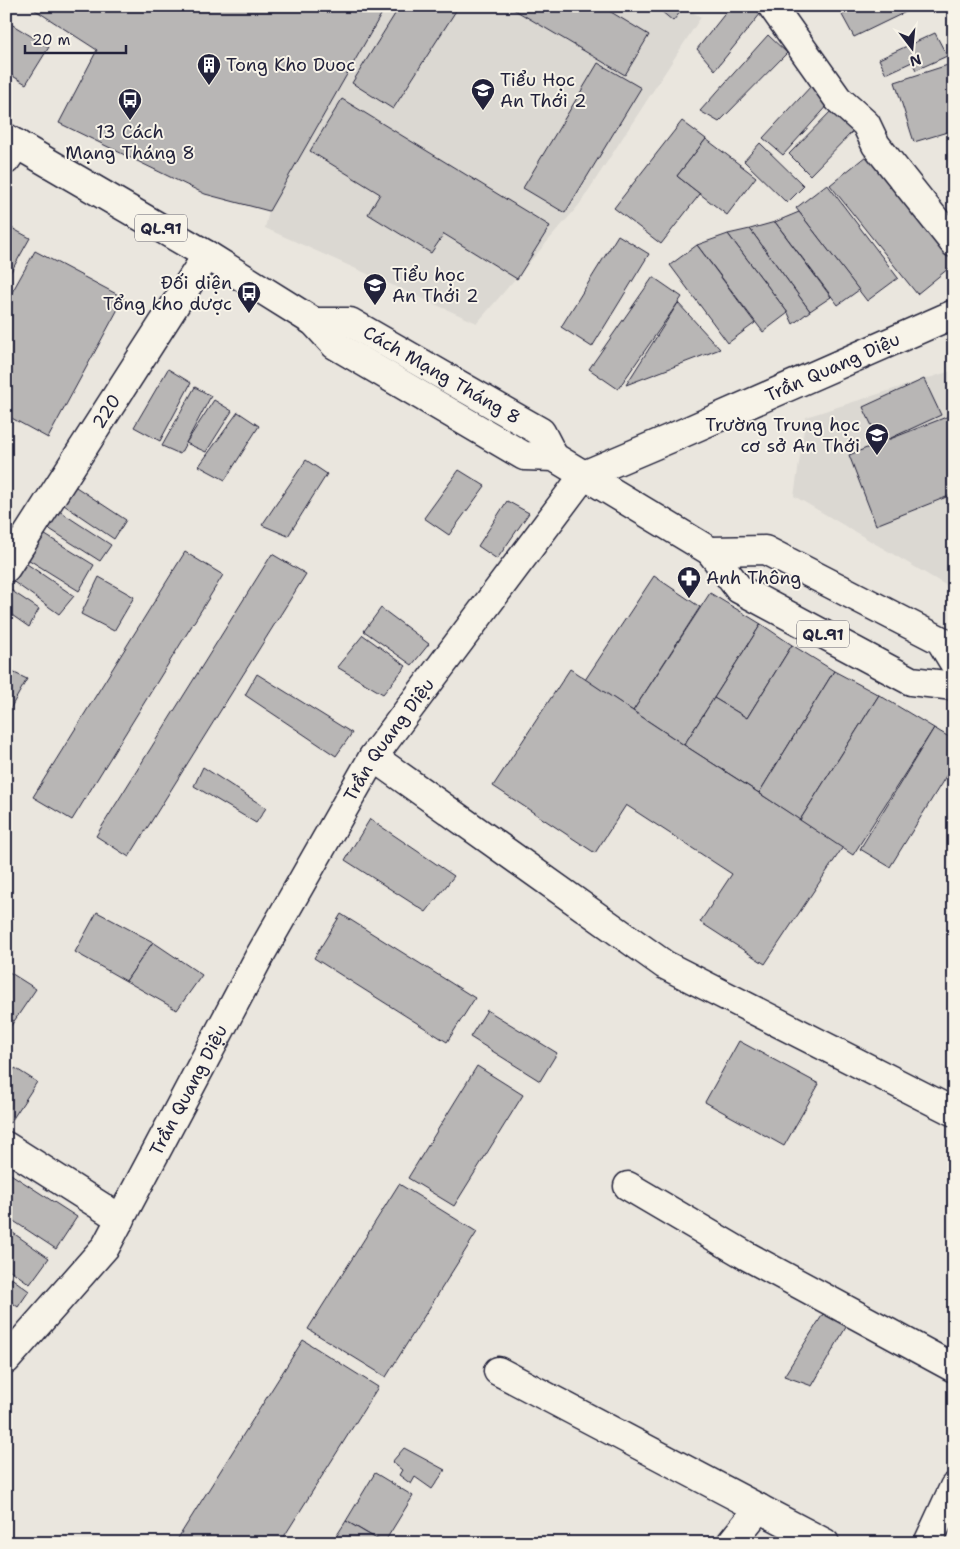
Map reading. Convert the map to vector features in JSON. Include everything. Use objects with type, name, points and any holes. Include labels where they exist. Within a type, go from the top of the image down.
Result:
[{"type":"main road","points":[[772,6],[838,98],[866,124],[876,145],[954,243]]},
{"type":"main road","name":"Cách Mạng Tháng 8","points":[[10,148],[208,255],[314,322],[350,322],[541,432],[554,457],[710,551],[739,589],[910,681],[954,686]]},
{"type":"main road","name":"220","points":[[6,568],[208,255]]},
{"type":"main road","name":"Trần Quang Diệu","points":[[6,1360],[106,1246],[259,956],[373,757],[584,475],[683,434],[954,314]]},
{"type":"main road","name":"QL.91","points":[[710,551],[765,550],[940,640],[954,663]]},
{"type":"main road","points":[[373,757],[665,965],[954,1112]]},
{"type":"main road","points":[[6,1146],[120,1219]]},
{"type":"main road","points":[[628,1186],[747,1256],[954,1368]]},
{"type":"main road","points":[[498,1371],[825,1543]]},
{"type":"main road","points":[[928,1543],[954,1487]]},
{"type":"main road","points":[[731,1543],[759,1508]]},
{"type":"shaded area","name":"Tiểu Học An Thới 2","points":[[386,6],[682,6],[701,17],[579,205],[477,323],[265,228],[269,211]]},
{"type":"shaded area","name":"Trường Trung học cơ sở An Thới","points":[[954,370],[954,590],[794,496],[806,417]]},
{"type":"building","name":"Tong Kho Duoc","points":[[29,6],[386,6],[269,211],[205,194],[59,123],[97,50]]},
{"type":"building","points":[[400,6],[459,6],[393,109],[352,83]]},
{"type":"building","points":[[508,6],[601,6],[649,35],[625,75]]},
{"type":"building","points":[[655,6],[685,6],[673,21]]},
{"type":"building","points":[[731,6],[757,6],[761,13],[715,70],[697,49]]},
{"type":"building","points":[[860,6],[916,7],[854,37],[842,15]]},
{"type":"building","points":[[6,21],[49,47],[26,84],[6,72]]},
{"type":"building","points":[[935,33],[947,56],[916,70],[912,62],[886,74],[879,59]]},
{"type":"building","points":[[768,35],[787,53],[719,122],[700,111]]},
{"type":"building","points":[[598,63],[641,88],[565,213],[523,188]]},
{"type":"building","points":[[954,63],[954,130],[914,142],[895,82]]},
{"type":"building","points":[[812,85],[831,102],[783,155],[763,138]]},
{"type":"building","points":[[342,99],[550,226],[517,279],[444,234],[431,253],[368,214],[380,194],[310,151]]},
{"type":"building","points":[[836,106],[857,127],[810,175],[789,154]]},
{"type":"building","points":[[682,121],[706,139],[677,176],[700,194],[661,244],[614,208]]},
{"type":"building","points":[[706,139],[756,177],[727,215],[677,176]]},
{"type":"building","points":[[760,143],[804,186],[787,203],[744,161]]},
{"type":"building","points":[[871,152],[954,256],[954,264],[917,294],[830,185]]},
{"type":"building","points":[[827,184],[898,278],[867,301],[796,208]]},
{"type":"building","points":[[799,212],[859,290],[838,305],[775,222]]},
{"type":"building","points":[[775,222],[831,297],[810,311],[750,229]]},
{"type":"building","points":[[6,225],[30,238],[8,277],[6,276]]},
{"type":"building","points":[[750,229],[810,311],[793,324],[788,313],[728,234]]},
{"type":"building","points":[[728,234],[788,313],[763,332],[697,245]]},
{"type":"building","points":[[618,235],[649,254],[592,347],[561,327]]},
{"type":"building","points":[[697,245],[755,323],[728,343],[670,265]]},
{"type":"building","points":[[35,251],[124,298],[48,438],[6,415],[6,303]]},
{"type":"building","points":[[653,277],[682,297],[618,389],[589,369]]},
{"type":"building","points":[[678,303],[720,349],[626,385]]},
{"type":"building","points":[[168,369],[191,383],[160,441],[134,427]]},
{"type":"building","points":[[924,379],[941,415],[880,443],[863,407]]},
{"type":"building","points":[[195,387],[211,396],[180,454],[162,446]]},
{"type":"building","points":[[214,400],[232,411],[206,452],[186,443]]},
{"type":"building","points":[[238,412],[259,426],[225,480],[199,466]]},
{"type":"building","points":[[954,414],[954,494],[876,525],[849,455]]},
{"type":"building","points":[[306,460],[327,474],[288,536],[262,525]]},
{"type":"building","points":[[459,470],[485,486],[449,535],[424,518]]},
{"type":"building","points":[[76,487],[126,520],[114,539],[61,503]]},
{"type":"building","points":[[507,501],[529,513],[497,559],[478,546]]},
{"type":"building","points":[[59,511],[111,545],[100,561],[48,528]]},
{"type":"building","points":[[42,533],[94,565],[79,591],[26,558]]},
{"type":"building","points":[[185,552],[223,575],[72,820],[33,797]]},
{"type":"building","points":[[272,554],[306,574],[129,857],[96,836]]},
{"type":"building","points":[[24,562],[74,596],[59,614],[11,580]]},
{"type":"building","points":[[654,576],[700,607],[633,711],[585,680]]},
{"type":"building","points":[[99,577],[134,597],[114,631],[81,614]]},
{"type":"building","points":[[6,587],[39,609],[29,627],[6,611]]},
{"type":"building","points":[[710,593],[761,624],[684,745],[633,711]]},
{"type":"building","points":[[381,608],[429,644],[412,665],[364,631]]},
{"type":"building","points":[[761,624],[792,645],[747,718],[714,698]]},
{"type":"building","points":[[363,635],[406,666],[383,694],[337,667]]},
{"type":"building","points":[[792,645],[834,671],[759,793],[684,745],[714,698],[747,718]]},
{"type":"building","points":[[6,669],[27,679],[6,716]]},
{"type":"building","points":[[570,669],[843,847],[765,964],[700,922],[732,874],[626,805],[595,853],[493,786]]},
{"type":"building","points":[[834,671],[879,695],[800,820],[759,793]]},
{"type":"building","points":[[257,674],[352,733],[336,756],[245,695]]},
{"type":"building","points":[[879,695],[934,728],[853,855],[800,820]]},
{"type":"building","points":[[934,728],[954,740],[954,763],[890,867],[860,849]]},
{"type":"building","points":[[203,767],[266,808],[256,823],[194,786]]},
{"type":"building","points":[[370,819],[454,876],[426,912],[345,860]]},
{"type":"building","points":[[97,912],[153,942],[126,981],[75,952]]},
{"type":"building","points":[[341,914],[475,998],[447,1042],[314,958]]},
{"type":"building","points":[[153,942],[202,975],[177,1010],[126,981]]},
{"type":"building","points":[[6,970],[36,989],[6,1033]]},
{"type":"building","points":[[487,1010],[557,1053],[540,1081],[470,1037]]},
{"type":"building","points":[[739,1041],[819,1084],[784,1146],[705,1102]]},
{"type":"building","points":[[477,1066],[523,1095],[454,1206],[408,1178]]},
{"type":"building","points":[[15,1068],[37,1082],[10,1123],[6,1121],[6,1081]]},
{"type":"building","points":[[6,1171],[77,1217],[56,1249],[6,1216]]},
{"type":"building","points":[[399,1184],[477,1232],[386,1377],[308,1329]]},
{"type":"building","points":[[6,1228],[49,1258],[30,1284],[6,1267]]},
{"type":"building","points":[[6,1274],[29,1291],[18,1307],[6,1298]]},
{"type":"building","points":[[825,1311],[849,1322],[812,1386],[784,1376]]},
{"type":"building","points":[[303,1340],[378,1387],[280,1543],[175,1543]]},
{"type":"building","points":[[404,1448],[445,1470],[432,1489],[415,1477],[411,1484],[399,1475],[402,1470],[392,1462]]},
{"type":"building","points":[[375,1473],[413,1496],[384,1543],[346,1521]]},
{"type":"building","points":[[346,1521],[380,1541],[379,1543],[332,1543]]},
{"type":"place","name":"Tong Kho Duoc","points":[[209,86]]},
{"type":"place","name":"Tiểu Học An Thới 2","points":[[483,111]]},
{"type":"place","name":"13 Cách Mạng Tháng 8","points":[[130,121]]},
{"type":"place","name":"Tiểu học An Thới 2","points":[[375,306]]},
{"type":"place","name":"Đối diện Tổng kho dược","points":[[249,314]]},
{"type":"place","name":"Trường Trung học cơ sở An Thới","points":[[877,456]]},
{"type":"place","name":"Anh Thông","points":[[689,599]]}]
